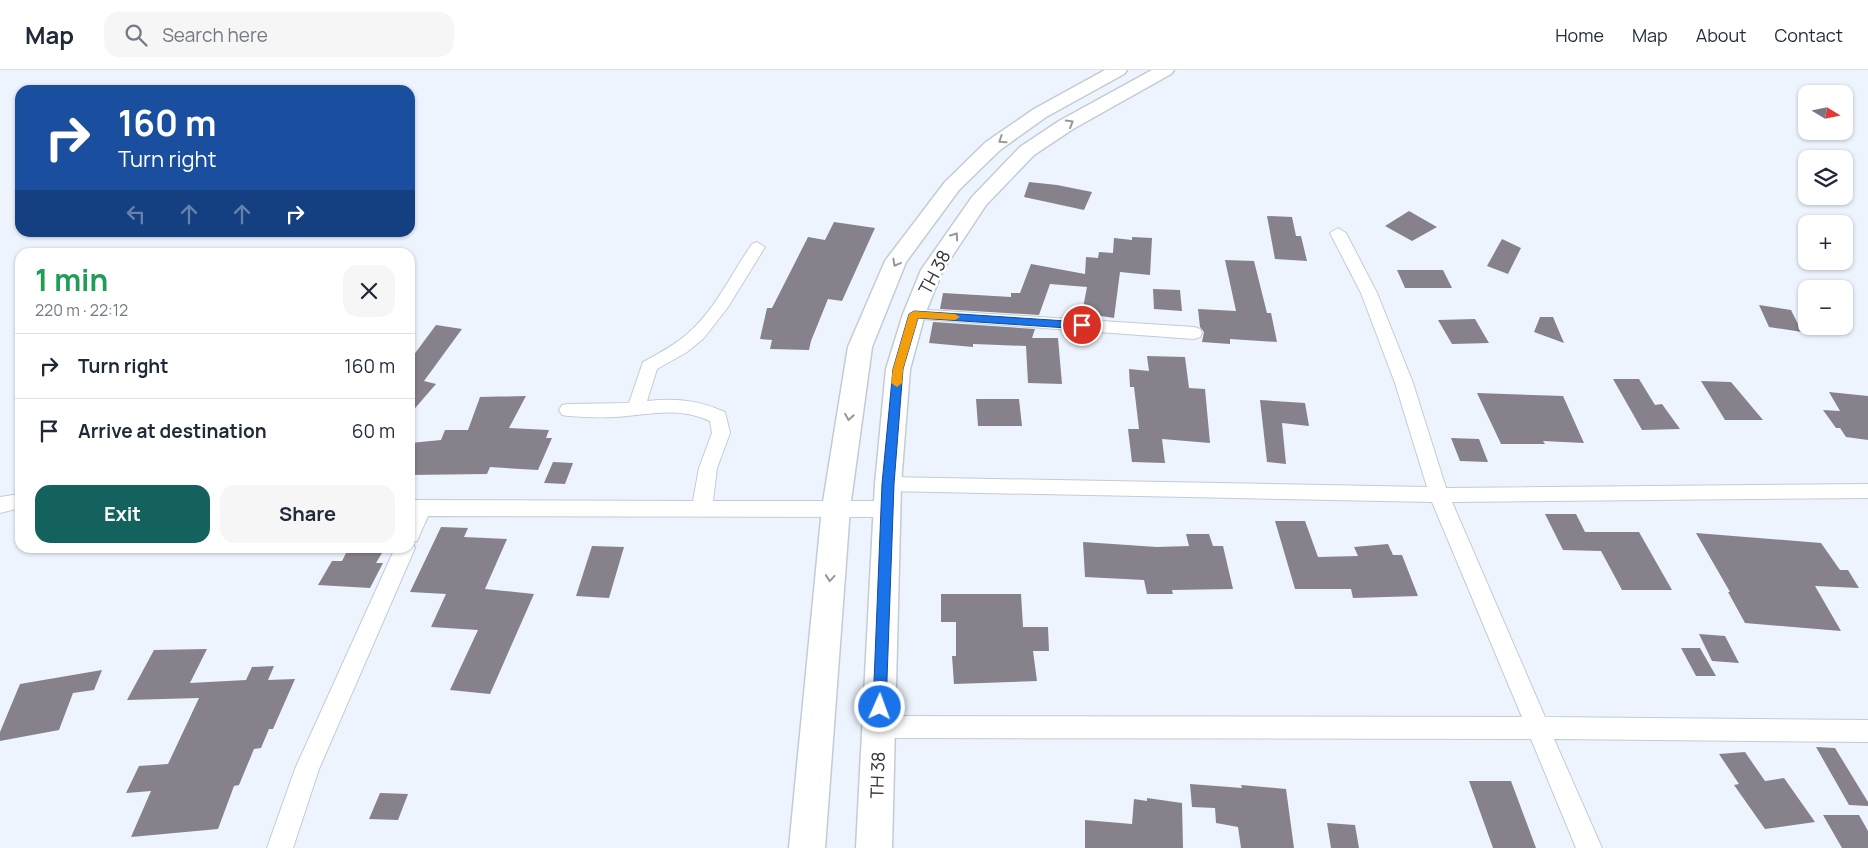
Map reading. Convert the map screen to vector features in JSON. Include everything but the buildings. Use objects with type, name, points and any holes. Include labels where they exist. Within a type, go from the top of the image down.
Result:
[{"type":"street","name":"TH 38","points":[[807,848],[836,508],[860,347],[896,262],[952,186],[993,146],[1040,113],[1118,70]]},
{"type":"street","name":"TH 38","points":[[874,848],[888,496],[898,369],[914,314],[937,262],[979,201],[1027,151],[1066,125],[1164,70]]},
{"type":"street","points":[[1338,234],[1373,302],[1404,383],[1439,495],[1589,848]]},
{"type":"street","points":[[636,408],[649,366],[674,352],[697,334],[736,281],[757,247]]},
{"type":"street","points":[[914,314],[1194,333]]},
{"type":"street","points":[[568,410],[613,411],[668,405],[696,407],[719,417],[721,432],[708,468],[702,508]]},
{"type":"street","points":[[416,508],[836,508],[888,496],[1439,495],[1868,491]]},
{"type":"street","points":[[0,505],[15,502]]},
{"type":"street","points":[[280,848],[307,769],[403,553]]},
{"type":"street","points":[[879,727],[1538,728],[1868,731]]},
{"type":"slow traffic","points":[[897,383],[898,369],[914,314],[955,317]]},
{"type":"route","points":[[880,707],[888,484],[898,369],[914,314],[1082,325]]}]
